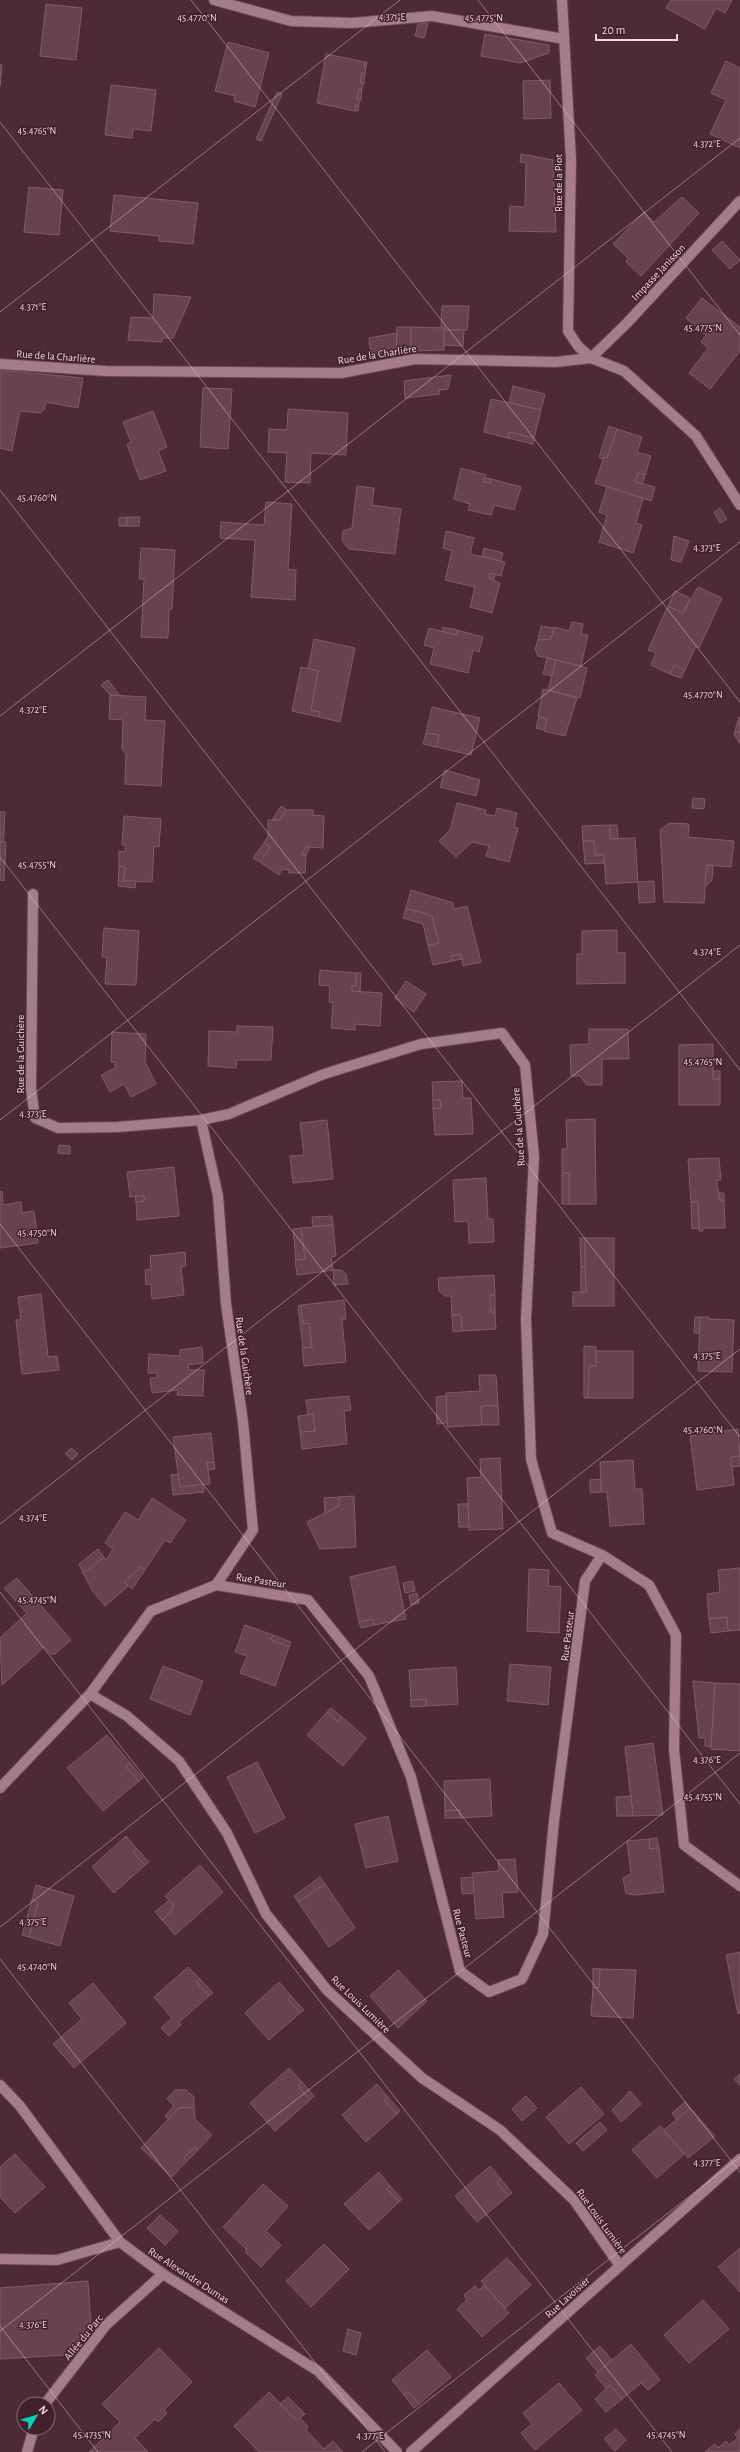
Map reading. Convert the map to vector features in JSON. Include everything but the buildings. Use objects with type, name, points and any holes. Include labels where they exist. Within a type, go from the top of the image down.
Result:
[{"type":"street","points":[[214,0],[290,21],[352,23],[432,16],[564,39]]},
{"type":"street","name":"Rue de la Piot","points":[[562,0],[571,160],[568,331],[578,346],[592,358]]},
{"type":"street","name":"Impasse Janisson","points":[[592,358],[627,323],[740,201]]},
{"type":"street","name":"Rue de la Charlière","points":[[0,364],[106,371],[341,373],[415,359],[556,362],[592,358],[624,371],[696,436],[740,505]]},
{"type":"street","name":"Rue de la Guichère","points":[[34,894],[30,1089],[35,1118],[58,1128],[118,1127],[201,1120],[229,1114],[324,1074],[421,1044],[502,1033],[525,1065],[534,1157],[526,1319],[531,1459],[552,1533],[602,1555]]},
{"type":"street","name":"Rue de la Guichère","points":[[201,1120],[218,1196],[226,1304],[242,1422],[253,1530],[216,1585]]},
{"type":"street","points":[[602,1555],[649,1585],[676,1635],[674,1749],[684,1845],[740,1886]]},
{"type":"street","name":"Rue Pasteur","points":[[216,1585],[308,1600],[369,1676],[411,1777],[460,1971],[489,1992],[522,1979],[544,1934],[554,1821],[585,1581],[602,1555]]},
{"type":"street","points":[[0,1788],[90,1694],[151,1610],[216,1585]]},
{"type":"street","name":"Rue Louis Lumière","points":[[90,1694],[127,1716],[179,1761],[227,1833],[266,1914],[327,1990],[422,2078],[500,2130],[574,2200],[620,2266]]},
{"type":"street","name":"Rue Alexandre Dumas","points":[[0,2085],[20,2106],[120,2242],[163,2274],[318,2370],[396,2452]]},
{"type":"street","name":"Rue Lavoisier","points":[[411,2452],[740,2159]]},
{"type":"street","points":[[0,2259],[58,2260],[120,2242]]},
{"type":"street","name":"Allée du Parc","points":[[51,2396],[106,2325],[163,2274]]},
{"type":"street","points":[[26,2452],[31,2436]]}]
